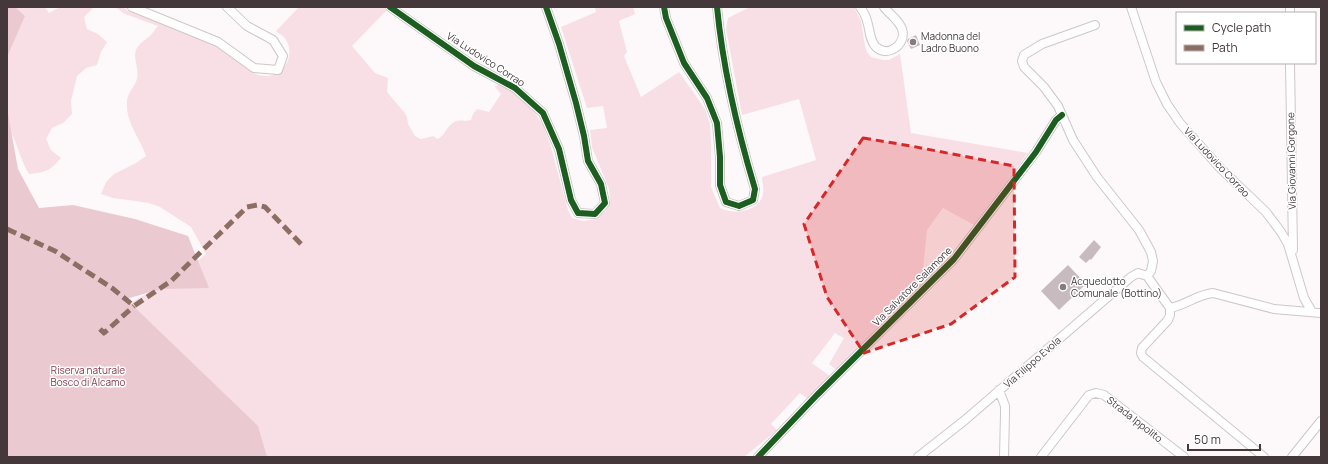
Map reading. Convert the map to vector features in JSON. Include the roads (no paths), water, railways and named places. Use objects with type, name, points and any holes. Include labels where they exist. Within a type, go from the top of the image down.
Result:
[{"type":"street","points":[[132,7],[218,42],[254,68],[278,70],[283,56],[273,40],[247,26],[227,7]]},
{"type":"street","name":"Via Ludovico Corrao","points":[[390,7],[474,66],[515,88],[543,113],[559,149],[571,200],[578,213],[594,214],[605,203],[601,184],[588,161],[576,103],[559,44],[546,7]]},
{"type":"street","points":[[664,7],[666,18],[684,63],[707,98],[717,123],[720,158],[720,185],[726,202],[739,206],[753,200],[755,189],[732,101],[721,44],[717,7]]},
{"type":"street","points":[[860,7],[867,18],[872,42],[876,47],[886,51],[897,47],[903,38],[903,32],[901,27],[884,7]]},
{"type":"street","name":"Via Ludovico Corrao","points":[[1131,7],[1156,82],[1167,104],[1180,123],[1220,168],[1266,212],[1281,232],[1288,244],[1304,298],[1312,312]]},
{"type":"street","points":[[1094,25],[1042,44],[1029,51],[1024,55],[1022,61],[1024,67],[1044,87],[1058,106],[1073,140],[1097,177],[1139,230],[1151,252],[1153,261],[1151,271],[1147,276],[1170,308],[1170,315],[1168,320],[1142,348],[1141,353],[1143,357],[1264,457]]},
{"type":"street","name":"Via Giovanni Gorgone","points":[[1290,64],[1293,259]]},
{"type":"street","name":"Via Salvatore Salamone","points":[[758,457],[954,259],[1036,152],[1056,120],[1062,115]]},
{"type":"street","name":"Via Filippo Evola","points":[[918,457],[959,424],[1131,276],[1138,273],[1147,276]]},
{"type":"street","points":[[1170,308],[1180,306],[1203,294],[1213,293],[1274,309],[1321,313]]},
{"type":"street","points":[[999,390],[1005,413],[1004,457]]},
{"type":"street","name":"Strada Ippolito","points":[[1041,457],[1089,395],[1096,393],[1104,394],[1184,457]]},
{"type":"street","points":[[1292,457],[1321,421]]},
{"type":"place","name":"Madonna del Ladro Buono","points":[[913,42]]},
{"type":"place","name":"Acquedotto Comunale (Bottino)","points":[[1063,287]]},
{"type":"park label","name":"Riserva naturale Bosco di Alcamo","points":[[88,376]]}]
